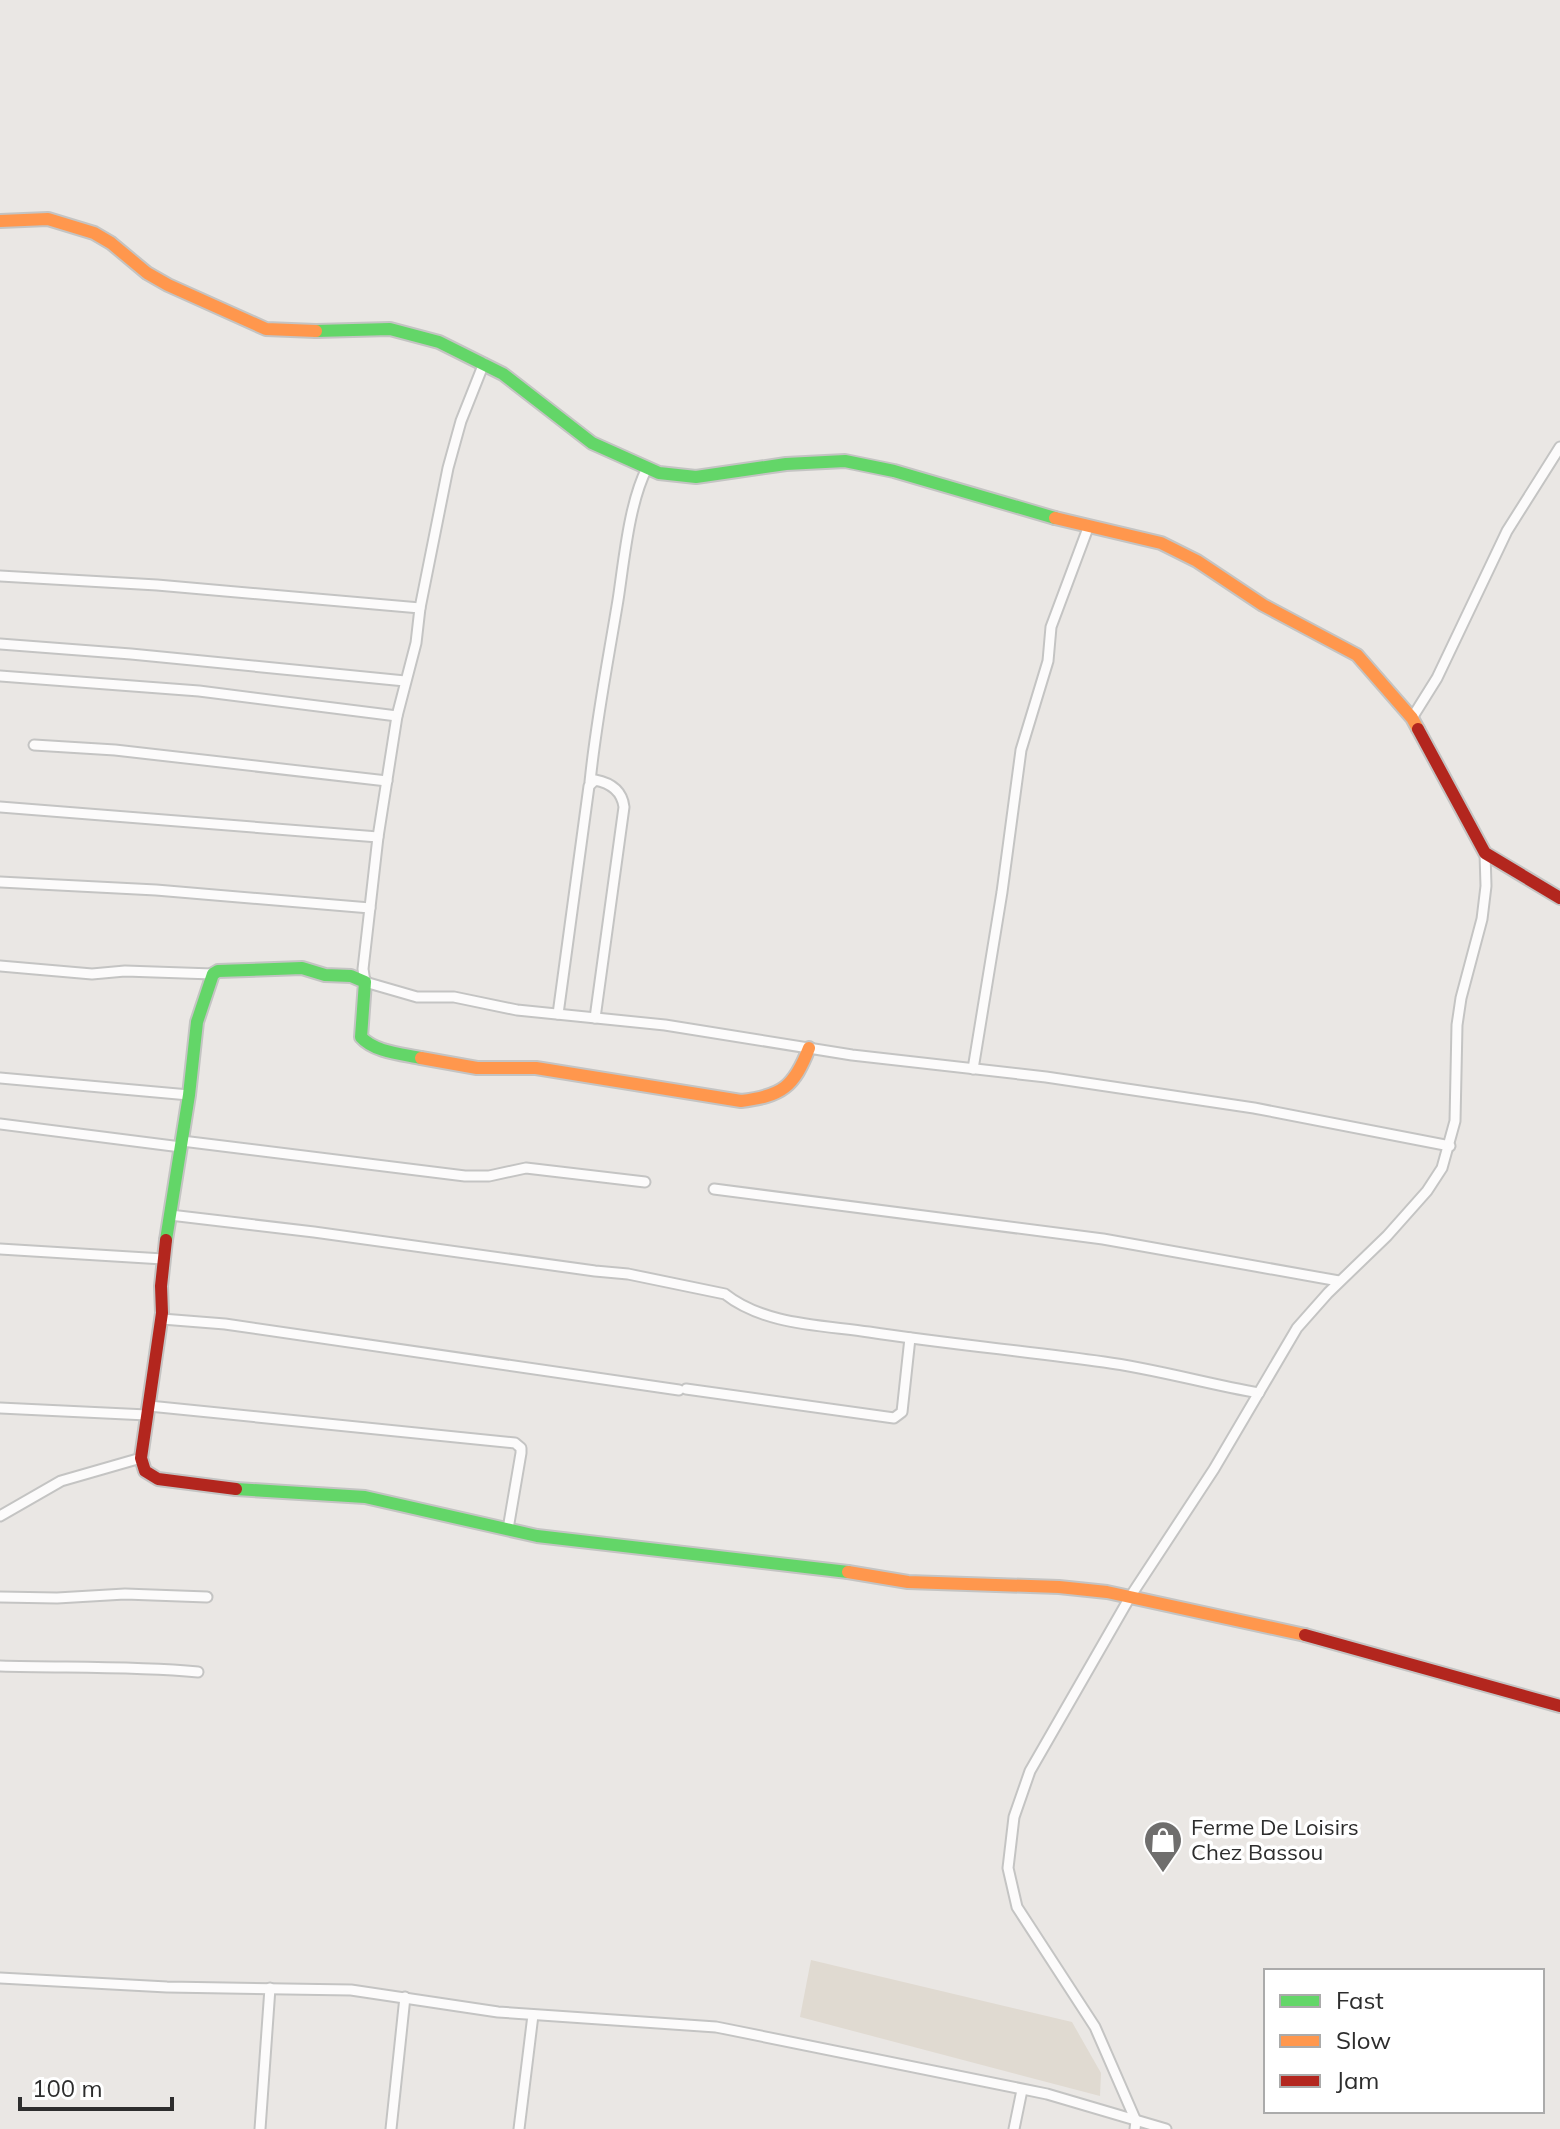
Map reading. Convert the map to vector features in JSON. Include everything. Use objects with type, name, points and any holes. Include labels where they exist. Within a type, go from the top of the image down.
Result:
[{"type":"street","points":[[0,221],[48,219],[94,233],[168,285],[266,329],[299,332],[390,329],[439,342],[484,363],[592,443],[659,473],[696,477],[786,464],[845,461],[894,471],[1088,528],[1161,543],[1263,605],[1341,645],[1367,664],[1412,718],[1485,853],[1486,886],[1482,919],[1457,1025],[1456,1113],[1450,1146],[1442,1168],[1427,1191],[1297,1328],[1214,1469],[1130,1597],[1030,1771],[1014,1817],[1008,1868],[1017,1907],[1095,2027],[1136,2125]]},
{"type":"street","points":[[484,363],[455,442],[420,608],[416,643],[397,716],[378,837],[363,969],[365,982],[360,1029],[365,1042],[446,1064],[477,1068],[536,1068],[741,1101],[783,1091],[796,1080],[809,1048]]},
{"type":"street","points":[[1412,718],[1437,678],[1507,531],[1560,447]]},
{"type":"street","points":[[558,1014],[598,705],[627,545],[647,468]]},
{"type":"street","points":[[973,1069],[1021,750],[1048,661],[1051,627],[1088,528]]},
{"type":"street","points":[[0,576],[144,584],[420,608]]},
{"type":"street","points":[[0,644],[405,681]]},
{"type":"street","points":[[0,676],[199,691],[397,716]]},
{"type":"street","points":[[34,745],[115,750],[387,781]]},
{"type":"street","points":[[590,782],[599,780],[614,787],[624,803],[595,1018]]},
{"type":"street","points":[[0,807],[378,837]]},
{"type":"street","points":[[1485,853],[1560,898]]},
{"type":"street","points":[[0,882],[156,890],[370,908]]},
{"type":"street","points":[[0,966],[92,974],[125,971],[213,974],[218,971],[273,971],[291,967],[325,975],[351,976],[417,997],[454,997],[517,1010],[665,1025],[809,1048],[1254,1108],[1450,1146]]},
{"type":"street","points":[[213,974],[197,1022],[189,1095],[163,1259],[162,1319],[141,1458],[145,1471],[158,1479],[223,1488],[365,1497],[537,1536],[823,1568],[908,1582],[1087,1589],[1277,1627],[1560,1706]]},
{"type":"street","points":[[0,1078],[189,1095]]},
{"type":"street","points":[[0,1124],[465,1176],[489,1176],[526,1168],[645,1182]]},
{"type":"street","points":[[714,1189],[1091,1237],[1339,1281]]},
{"type":"street","points":[[170,1215],[628,1274],[725,1294],[753,1311],[791,1321],[1106,1362],[1259,1393]]},
{"type":"street","points":[[0,1249],[163,1259]]},
{"type":"street","points":[[162,1319],[225,1324],[894,1418],[902,1412],[910,1338]]},
{"type":"street","points":[[0,1408],[148,1411],[515,1443],[521,1448],[521,1453],[508,1529]]},
{"type":"street","points":[[0,1516],[61,1481],[141,1458]]},
{"type":"street","points":[[0,1597],[125,1594],[207,1597]]},
{"type":"street","points":[[0,1666],[140,1667],[198,1672]]},
{"type":"street","points":[[0,1978],[167,1987],[316,1988],[533,2015],[618,2022],[687,2023],[742,2031],[1072,2100],[1136,2125],[1166,2129]]},
{"type":"street","points":[[260,2129],[270,1988]]},
{"type":"street","points":[[391,2129],[405,1997]]},
{"type":"street","points":[[519,2129],[533,2015]]},
{"type":"street","points":[[1014,2129],[1022,2090]]},
{"type":"shaded area","points":[[811,1960],[1072,2022],[1101,2073],[1100,2096],[800,2017]]},
{"type":"traffic: fast","points":[[316,331],[390,329],[439,342],[503,374],[592,443],[659,473],[696,477],[786,464],[845,461],[894,471],[1055,518]]},
{"type":"traffic: fast","points":[[166,1240],[197,1022],[213,974],[218,971],[302,968],[325,975],[351,976],[365,982],[361,1037],[381,1049],[421,1058]]},
{"type":"traffic: fast","points":[[236,1489],[365,1497],[537,1536],[848,1572]]},
{"type":"traffic: slow","points":[[0,221],[48,219],[94,233],[168,285],[266,329],[316,331]]},
{"type":"traffic: slow","points":[[1055,518],[1161,543],[1197,561],[1263,605],[1357,655],[1418,729]]},
{"type":"traffic: slow","points":[[421,1058],[477,1068],[536,1068],[741,1101],[767,1096],[785,1087],[798,1072],[809,1048]]},
{"type":"traffic: slow","points":[[848,1572],[908,1582],[1059,1587],[1107,1592],[1305,1635]]},
{"type":"traffic: jam","points":[[1418,729],[1485,853],[1560,898]]},
{"type":"traffic: jam","points":[[166,1240],[161,1286],[162,1313],[141,1458],[145,1471],[158,1479],[236,1489]]},
{"type":"traffic: jam","points":[[1305,1635],[1560,1706]]},
{"type":"place","name":"Ferme De Loisirs Chez Bassou","points":[[1163,1874]]}]
